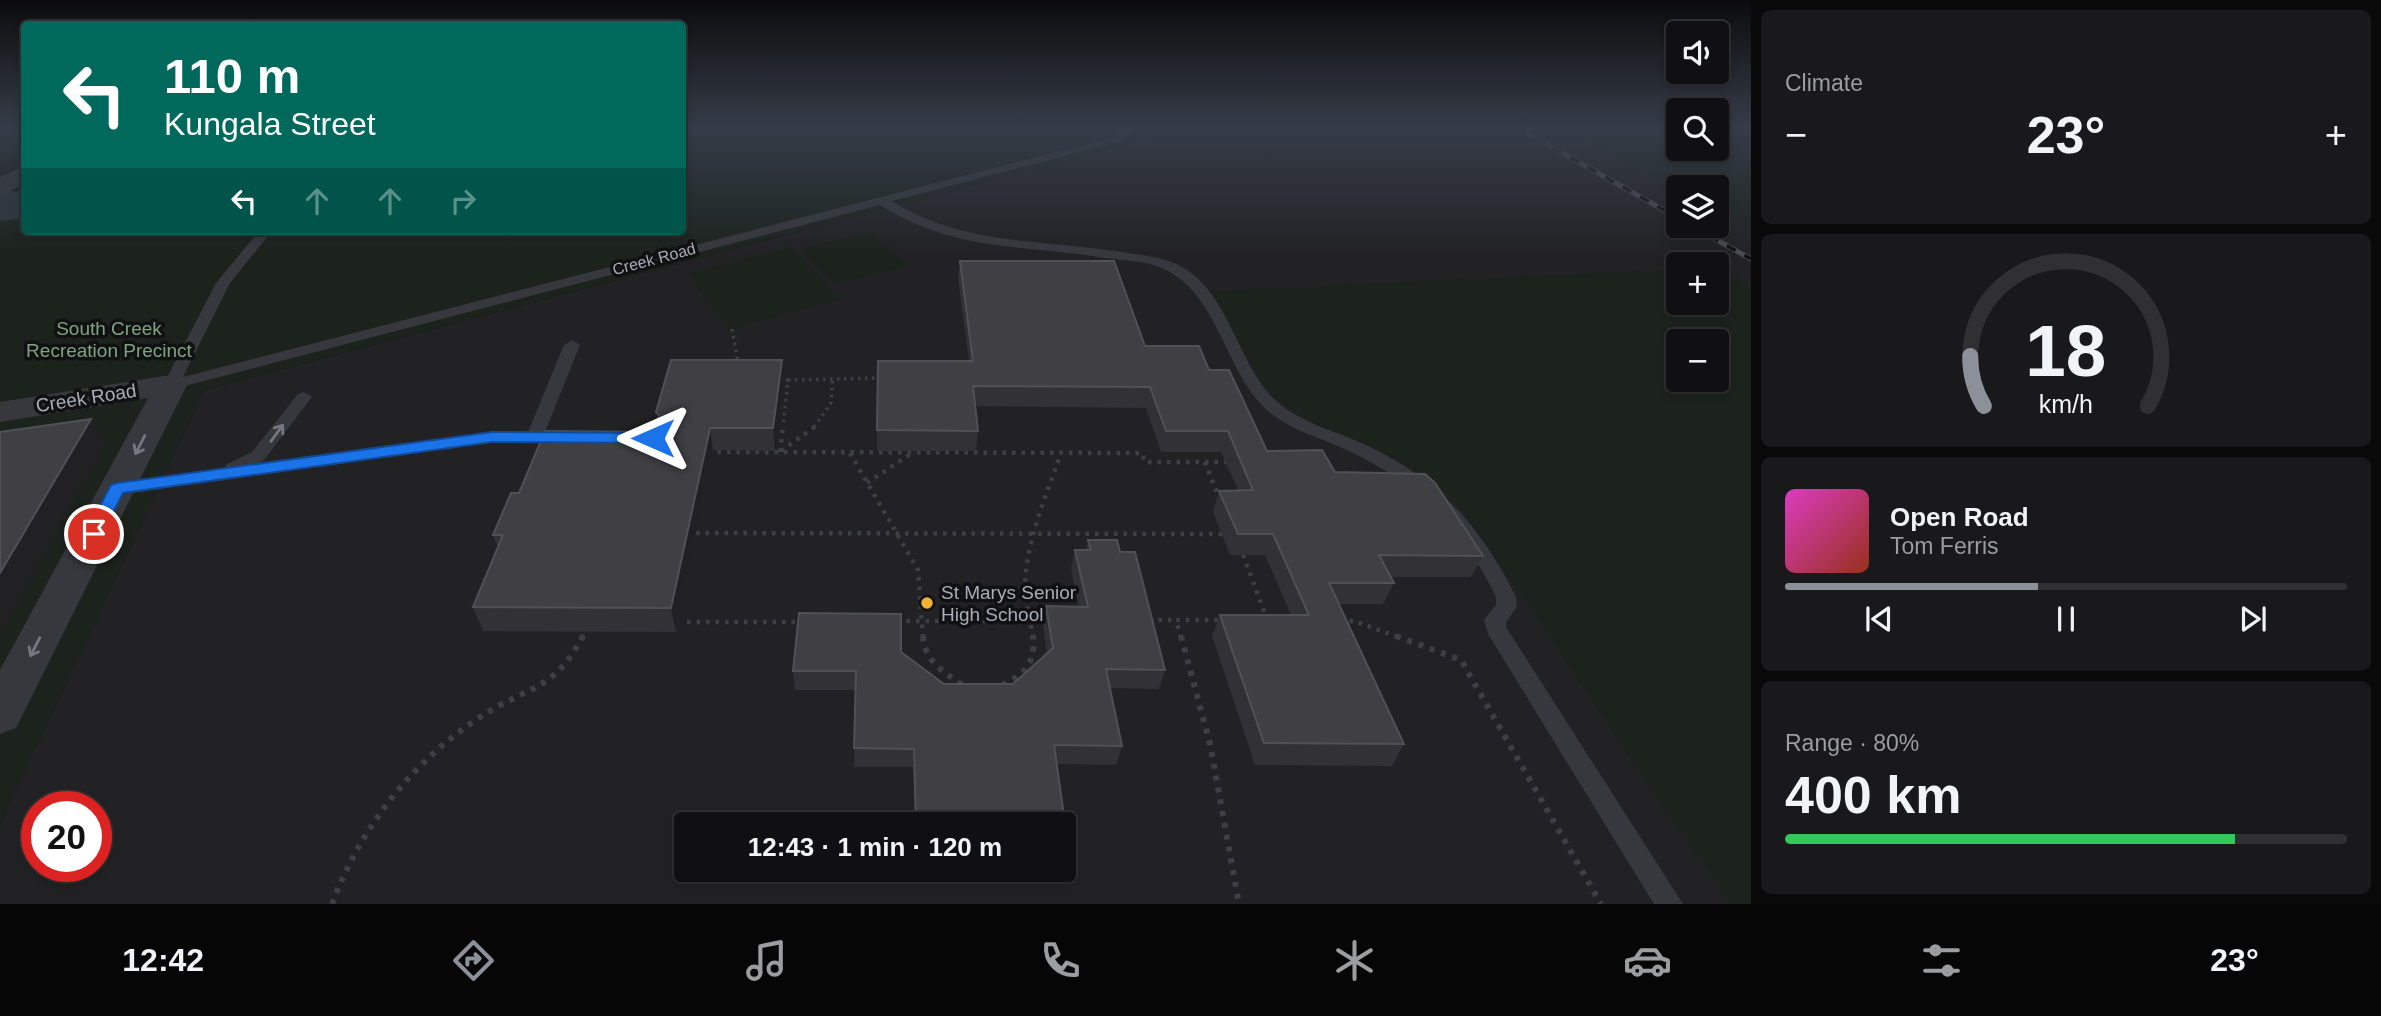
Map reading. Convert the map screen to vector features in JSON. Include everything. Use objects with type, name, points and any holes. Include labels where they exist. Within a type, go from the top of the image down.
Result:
[{"type":"street","points":[[0,188],[21,176]]},
{"type":"street","points":[[0,714],[171,384]]},
{"type":"street","name":"Creek Road","points":[[0,412],[171,384]]},
{"type":"lane","name":"Creek Road","points":[[171,384],[997,170]]},
{"type":"lane","points":[[881,200],[919,222],[946,232],[1005,242],[1082,249],[1165,264],[1188,275],[1205,294],[1243,383],[1289,417],[1415,478],[1458,517],[1477,542],[1506,597],[1507,607],[1494,620],[1496,628],[1670,904]]},
{"type":"lane","points":[[171,384],[220,286],[242,255],[261,235]]},
{"type":"lane","points":[[535,437],[572,345]]},
{"type":"lane","points":[[199,478],[238,466],[258,456],[304,397]]},
{"type":"lane","points":[[117,489],[492,437],[587,438]]},
{"type":"path","points":[[732,329],[740,372]]},
{"type":"path","points":[[780,452],[810,433],[826,416],[833,402],[833,377]]},
{"type":"path","points":[[776,380],[833,377],[892,379]]},
{"type":"path","points":[[780,452],[788,380]]},
{"type":"path","points":[[697,452],[1142,453],[1145,462],[1231,461]]},
{"type":"path","points":[[849,453],[920,578],[924,649],[932,663],[966,687]]},
{"type":"path","points":[[867,483],[912,453]]},
{"type":"path","points":[[989,688],[1021,676],[1031,664],[1034,649],[1024,591],[1027,564],[1061,453]]},
{"type":"path","points":[[1205,462],[1220,499]]},
{"type":"path","points":[[696,533],[1222,534]]},
{"type":"path","points":[[1243,555],[1267,620]]},
{"type":"path","points":[[1136,620],[1228,620]]},
{"type":"path","points":[[1176,620],[1210,744],[1239,904]]},
{"type":"path","points":[[1254,620],[1279,620]]},
{"type":"path","points":[[1329,620],[1354,621],[1461,660],[1601,904]]},
{"type":"path","points":[[894,621],[1055,621]]},
{"type":"path","points":[[687,622],[811,622]]},
{"type":"path","points":[[332,904],[355,849],[407,782],[482,716],[559,677],[573,660],[585,633]]},
{"type":"shaded area","name":"St Marys Senior High School","points":[[1029,170],[1643,170],[1666,183],[1666,238],[1729,238],[1729,216],[1751,228],[1751,904],[0,904],[0,824],[204,390]]},
{"type":"shaded area","points":[[0,191],[21,191],[21,218],[0,221]]},
{"type":"green space","name":"South Creek Recreation Precinct","points":[[686,170],[1029,170],[204,390],[0,824],[0,210],[21,197],[21,235],[686,235]]},
{"type":"green space","points":[[1643,170],[1751,170],[1751,228],[1729,216],[1729,175],[1666,175],[1666,183]]},
{"type":"green space","points":[[872,231],[909,266],[833,285],[799,249]]},
{"type":"green space","points":[[792,247],[842,299],[728,330],[687,273]]},
{"type":"green space","points":[[1666,270],[1666,315],[1729,315],[1729,274],[1751,287],[1751,904],[1729,904],[1458,503],[1432,480],[1392,458],[1315,424],[1269,394],[1207,291]]},
{"type":"building","points":[[960,261],[1114,261],[1145,346],[1199,346],[1209,370],[1229,370],[1267,451],[1322,450],[1335,472],[1425,474],[1435,483],[1483,556],[1379,555],[1394,583],[1329,583],[1404,744],[1264,743],[1220,615],[1309,615],[1273,534],[1238,534],[1219,491],[1253,490],[1228,431],[1166,431],[1150,387],[973,386],[978,431],[877,430],[878,361],[973,361]]},
{"type":"building","points":[[671,360],[782,360],[773,428],[710,428],[671,608],[473,607],[503,535],[493,535],[511,493],[519,493],[545,431],[651,432],[654,422],[660,417],[656,412]]},
{"type":"building","points":[[91,419],[0,573],[0,432]]},
{"type":"building","points":[[1088,540],[1117,540],[1120,552],[1135,552],[1165,670],[1106,669],[1122,746],[1054,745],[1063,812],[916,812],[914,749],[854,748],[856,671],[793,671],[799,613],[901,614],[901,652],[944,684],[1013,684],[1053,648],[1046,606],[1088,607],[1075,550],[1091,550]]},
{"type":"railway","points":[[1593,170],[1666,211]]},
{"type":"railway","points":[[1713,238],[1751,259]]},
{"type":"place","name":"St Marys Senior High School","points":[[927,603]]},
{"type":"route","points":[[94,534],[117,489],[492,437],[653,438]]}]
